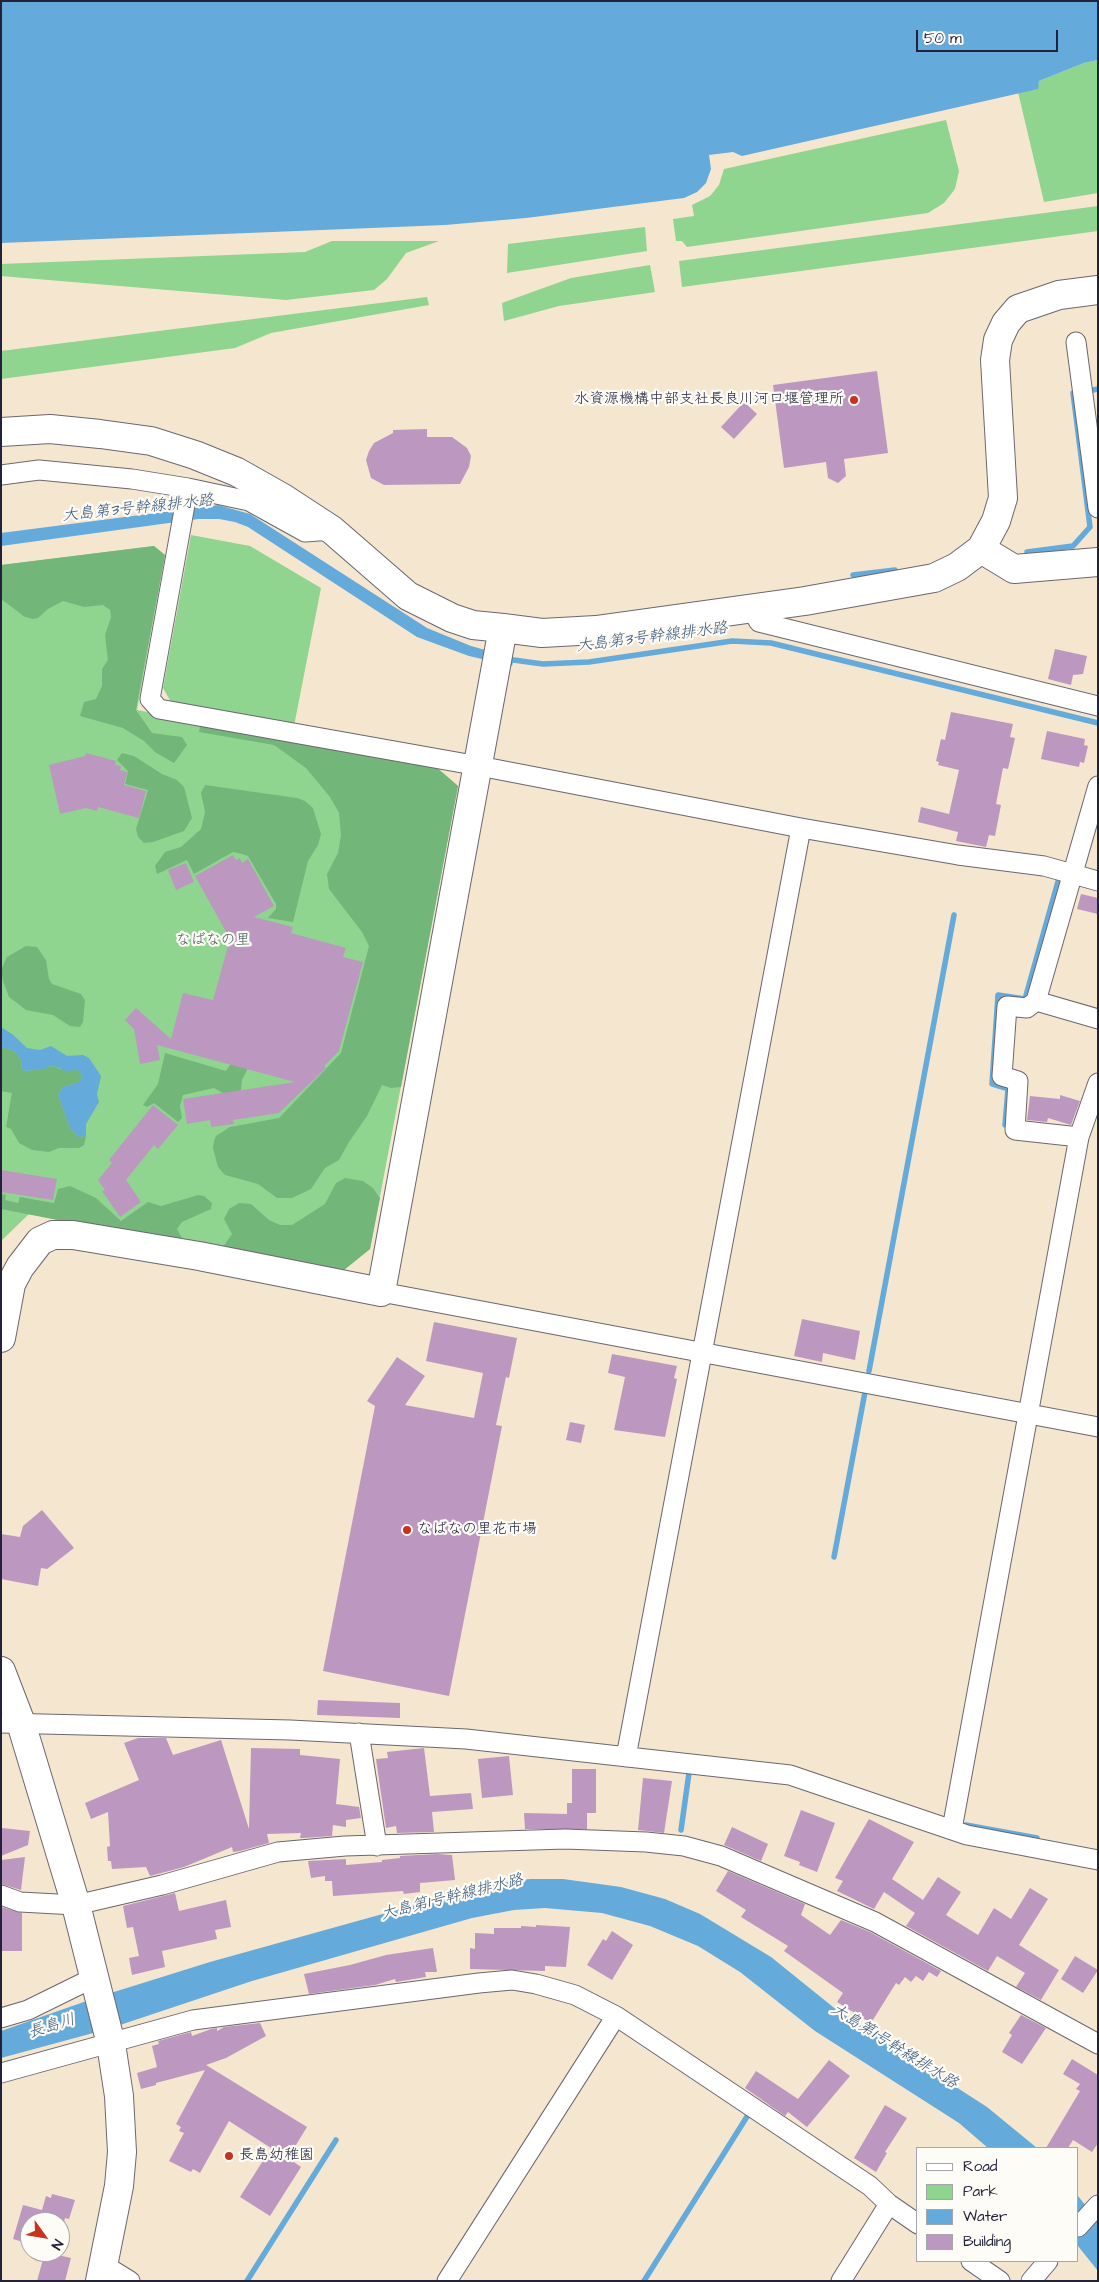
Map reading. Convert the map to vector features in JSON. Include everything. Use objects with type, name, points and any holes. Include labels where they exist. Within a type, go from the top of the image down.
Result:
[{"type":"street","points":[[1,432],[50,429],[151,440],[237,472],[283,498],[332,530],[408,596],[452,618],[502,636],[596,630],[751,609],[934,578],[957,567],[981,549],[996,521],[1004,498],[995,360],[998,340],[1006,323],[1018,309],[1059,295],[1098,290]]},
{"type":"street","points":[[1076,342],[1098,508]]},
{"type":"street","points":[[1,475],[39,470],[132,479],[186,496],[249,501],[305,532],[332,530]]},
{"type":"street","points":[[186,496],[150,699],[158,709],[479,766],[801,828],[958,855],[1044,866],[1098,881]]},
{"type":"street","points":[[981,549],[1014,569],[1098,562]]},
{"type":"street","points":[[751,609],[759,622],[1098,706]]},
{"type":"street","points":[[381,1292],[502,636]]},
{"type":"street","points":[[1079,1137],[1015,1130],[1018,1081],[1002,1076],[1007,1006],[1027,1008],[1036,1000],[1098,786]]},
{"type":"street","points":[[626,1757],[801,828]]},
{"type":"street","points":[[1036,1000],[1098,1019]]},
{"type":"street","points":[[952,1829],[1079,1137],[1098,1083]]},
{"type":"street","points":[[1,1338],[11,1284],[20,1266],[40,1240],[53,1235],[72,1235],[198,1256],[702,1353],[1098,1426]]},
{"type":"street","points":[[1,1671],[11,1723],[76,1905],[111,2044],[120,2096],[122,2152],[119,2186],[102,2273],[130,2281]]},
{"type":"street","points":[[11,1723],[466,1739],[790,1775],[967,1835],[1098,1860]]},
{"type":"street","points":[[359,1734],[377,1846]]},
{"type":"street","points":[[1,1895],[20,1902],[76,1905],[162,1886],[278,1852],[345,1846],[584,1840],[674,1845],[721,1856],[875,1922],[1098,2044]]},
{"type":"street","points":[[1,2072],[111,2044],[193,2020],[512,1980],[536,1984],[575,1995],[616,2016],[870,2186],[889,2204],[916,2223]]},
{"type":"street","points":[[1,2018],[28,2010],[94,1982]]},
{"type":"street","points":[[447,2281],[616,2016]]},
{"type":"street","points":[[841,2281],[889,2204]]},
{"type":"street","points":[[1079,2226],[1096,2207]]},
{"type":"street","points":[[972,2262],[1000,2281]]},
{"type":"street","points":[[1031,2281],[1047,2262]]},
{"type":"green space","points":[[1098,60],[1098,193],[1044,202],[1018,92],[1037,89],[1039,81],[1084,63]]},
{"type":"green space","points":[[946,120],[959,171],[955,189],[944,203],[928,213],[687,247],[682,241],[676,241],[673,219],[694,216],[692,205],[710,196],[719,185],[724,169]]},
{"type":"green space","points":[[1098,206],[1098,231],[682,287],[679,261]]},
{"type":"green space","points":[[645,227],[647,251],[507,273],[508,244]]},
{"type":"green space","points":[[332,241],[439,241],[406,253],[387,279],[374,290],[286,300],[1,276],[1,264],[305,252]]},
{"type":"green space","points":[[650,265],[655,292],[559,306],[504,321],[502,303],[571,278]]},
{"type":"green space","points":[[427,297],[429,305],[271,333],[235,348],[1,379],[1,351]]},
{"type":"green space","points":[[191,535],[250,546],[321,588],[294,726],[171,702],[163,688]]},
{"type":"green space","name":"なばなの里","points":[[154,546],[165,555],[137,710],[435,766],[458,786],[370,1249],[339,1274],[29,1214],[1,1241],[1,565]]},
{"type":"green space","points":[[154,546],[165,555],[136,710],[152,733],[182,737],[187,745],[174,763],[155,752],[144,741],[123,728],[80,716],[84,702],[96,699],[102,686],[102,669],[108,660],[105,635],[111,617],[110,610],[103,605],[84,607],[63,601],[48,609],[38,618],[33,619],[25,617],[1,599],[1,565]]},
{"type":"green space","points":[[201,722],[435,766],[458,786],[401,1087],[391,1088],[382,1085],[367,1116],[339,1160],[325,1168],[311,1189],[292,1198],[277,1198],[258,1184],[225,1175],[218,1167],[213,1148],[214,1141],[216,1136],[230,1127],[279,1118],[341,1053],[369,946],[362,932],[329,889],[327,874],[338,853],[341,835],[339,813],[330,797],[306,768],[274,745],[199,732]]},
{"type":"green space","points":[[122,753],[134,756],[162,774],[177,780],[184,787],[192,818],[184,831],[153,842],[144,843],[138,837],[136,829],[148,790],[125,784],[128,771],[117,760]]},
{"type":"green space","points":[[205,785],[297,798],[305,801],[313,808],[321,834],[318,845],[308,861],[293,922],[268,918],[276,909],[276,904],[248,856],[233,852],[194,874],[187,860],[157,874],[155,866],[165,852],[181,847],[201,829],[205,812],[201,793]]},
{"type":"green space","points":[[26,946],[37,947],[46,960],[49,979],[52,984],[81,994],[85,1000],[83,1022],[80,1027],[70,1026],[53,1015],[26,1010],[9,997],[1,970],[7,957]]},
{"type":"green space","points":[[1,1047],[14,1051],[21,1060],[22,1069],[26,1071],[42,1069],[52,1065],[60,1069],[77,1070],[83,1076],[77,1083],[63,1087],[58,1095],[70,1128],[79,1137],[86,1136],[84,1145],[79,1148],[59,1148],[49,1152],[32,1150],[19,1143],[11,1129],[6,1127],[12,1093],[1,1091]]},
{"type":"green space","points":[[165,1053],[226,1071],[233,1060],[248,1068],[242,1080],[241,1090],[225,1098],[223,1093],[214,1088],[183,1095],[180,1106],[182,1118],[178,1122],[154,1103],[147,1107],[143,1105],[158,1084]]},
{"type":"green space","points":[[345,1178],[363,1181],[373,1188],[380,1198],[370,1249],[339,1274],[220,1251],[232,1234],[224,1219],[229,1209],[239,1203],[251,1204],[269,1220],[280,1225],[292,1225],[325,1204],[336,1183]]},
{"type":"green space","points":[[70,1186],[96,1198],[121,1221],[148,1202],[161,1206],[198,1195],[204,1196],[212,1203],[211,1209],[182,1222],[177,1229],[183,1240],[181,1244],[1,1209],[1,1194],[6,1195],[5,1200],[18,1203],[20,1197],[54,1203],[58,1189]]},
{"type":"water","points":[[1,1],[1098,1],[1098,60],[1084,63],[1039,81],[1038,89],[742,156],[733,152],[709,155],[711,169],[706,183],[697,192],[684,198],[526,218],[445,225],[1,243]]},
{"type":"water","points":[[218,505],[250,514],[427,628],[471,646],[514,658],[512,666],[469,656],[417,637],[248,527],[235,522],[219,519],[198,519],[1,546],[1,533]]},
{"type":"water","points":[[1,1027],[27,1048],[40,1050],[51,1046],[67,1056],[83,1055],[89,1058],[101,1076],[97,1094],[99,1102],[86,1124],[86,1136],[79,1137],[70,1128],[58,1095],[63,1087],[77,1083],[83,1076],[77,1070],[66,1071],[52,1065],[43,1069],[26,1071],[22,1069],[21,1060],[14,1051],[1,1047]]},
{"type":"water","points":[[530,1879],[563,1879],[621,1887],[665,1899],[700,1914],[771,1957],[838,2011],[987,2107],[1036,2147],[987,2147],[959,2123],[815,2031],[740,1972],[698,1946],[650,1926],[602,1913],[545,1908],[514,1910],[472,1918],[252,1981],[108,2029],[1,2058],[1,2031],[98,1997],[210,1962],[487,1885]]},
{"type":"water","points":[[1079,2197],[1098,2221],[1098,2271],[1079,2247]]},
{"type":"building","points":[[877,371],[888,453],[844,459],[846,476],[838,483],[828,478],[826,462],[784,468],[773,385]]},
{"type":"building","points":[[744,402],[757,414],[734,439],[721,427]]},
{"type":"building","points":[[427,429],[427,437],[452,437],[467,448],[471,456],[469,467],[460,484],[384,485],[371,478],[366,460],[374,443],[393,433],[393,430]]},
{"type":"building","points":[[1055,649],[1087,656],[1083,674],[1073,675],[1071,685],[1048,679]]},
{"type":"building","points":[[951,712],[1013,724],[1010,737],[1015,738],[1008,769],[1003,768],[996,804],[1001,805],[995,836],[989,835],[986,847],[956,841],[958,832],[918,822],[921,807],[949,814],[959,770],[938,765],[939,762],[936,761],[941,739],[945,740]]},
{"type":"building","points":[[1047,731],[1085,739],[1084,745],[1088,746],[1084,763],[1080,762],[1079,767],[1041,759]]},
{"type":"building","points":[[86,753],[116,761],[115,765],[121,766],[120,770],[127,772],[124,785],[146,791],[139,818],[98,807],[97,811],[86,808],[60,814],[49,765],[85,756]]},
{"type":"building","points":[[233,855],[236,860],[240,858],[242,863],[248,859],[274,906],[254,917],[293,927],[291,933],[346,948],[343,957],[363,962],[339,1051],[324,1066],[326,1068],[279,1113],[233,1120],[234,1124],[211,1127],[210,1120],[187,1124],[183,1099],[295,1082],[157,1045],[160,1060],[140,1064],[134,1029],[125,1020],[136,1008],[171,1039],[183,993],[213,1000],[230,939],[195,876]]},
{"type":"building","points":[[186,863],[194,882],[176,890],[168,870]]},
{"type":"building","points":[[1081,894],[1098,898],[1098,914],[1077,909]]},
{"type":"building","points":[[1060,1095],[1080,1101],[1071,1125],[1048,1118],[1047,1122],[1027,1120],[1030,1096],[1060,1099]]},
{"type":"building","points":[[153,1105],[178,1125],[158,1149],[154,1145],[126,1180],[141,1202],[120,1217],[102,1191],[105,1190],[98,1180],[112,1163],[109,1160]]},
{"type":"building","points":[[1,1170],[57,1179],[53,1200],[1,1192]]},
{"type":"building","points":[[802,1319],[860,1331],[855,1360],[823,1353],[822,1362],[794,1356]]},
{"type":"building","points":[[434,1322],[517,1338],[509,1378],[506,1377],[496,1425],[502,1426],[449,1696],[323,1671],[375,1406],[367,1401],[397,1357],[425,1376],[405,1405],[474,1418],[483,1373],[426,1361]]},
{"type":"building","points":[[612,1354],[677,1366],[674,1378],[677,1379],[665,1437],[614,1430],[625,1377],[608,1373]]},
{"type":"building","points":[[570,1422],[585,1425],[581,1443],[566,1440]]},
{"type":"building","points":[[42,1510],[74,1548],[47,1569],[41,1568],[38,1586],[1,1579],[1,1534],[20,1537],[23,1526]]},
{"type":"building","points":[[318,1700],[400,1703],[400,1718],[317,1715]]},
{"type":"building","points":[[138,1738],[166,1738],[173,1755],[221,1740],[249,1829],[251,1748],[300,1749],[300,1755],[340,1759],[336,1804],[359,1807],[361,1818],[346,1820],[346,1827],[333,1825],[332,1836],[300,1838],[301,1833],[267,1834],[269,1843],[233,1852],[232,1847],[184,1867],[150,1876],[146,1867],[112,1869],[111,1861],[108,1861],[107,1847],[110,1846],[108,1812],[91,1819],[85,1803],[139,1780],[124,1743]]},
{"type":"building","points":[[424,1748],[430,1796],[471,1793],[473,1809],[432,1812],[434,1832],[397,1833],[396,1826],[386,1828],[376,1759],[388,1758],[387,1752]]},
{"type":"building","points":[[509,1756],[513,1795],[482,1798],[478,1759]]},
{"type":"building","points":[[572,1769],[596,1769],[596,1813],[587,1813],[587,1829],[525,1829],[524,1813],[567,1814],[567,1803],[572,1803]]},
{"type":"building","points":[[643,1778],[672,1781],[664,1833],[638,1830]]},
{"type":"building","points":[[801,1810],[835,1823],[817,1872],[799,1865],[800,1862],[784,1856]]},
{"type":"building","points":[[869,1819],[914,1842],[892,1879],[923,1900],[938,1877],[961,1892],[946,1915],[978,1935],[994,1908],[1011,1919],[1030,1888],[1048,1899],[1019,1945],[1059,1970],[1041,2000],[1016,1987],[1025,1973],[997,1956],[988,1971],[906,1926],[915,1913],[884,1892],[874,1909],[837,1891],[843,1881],[835,1878]]},
{"type":"building","points":[[732,1827],[768,1844],[761,1861],[724,1845]]},
{"type":"building","points":[[2,1828],[30,1831],[28,1845],[1,1856]]},
{"type":"building","points":[[452,1855],[455,1880],[420,1883],[420,1892],[404,1894],[403,1891],[333,1896],[332,1881],[325,1881],[325,1876],[311,1878],[308,1861],[346,1859],[346,1865],[382,1862],[382,1860],[400,1858],[400,1856]]},
{"type":"building","points":[[25,1857],[21,1890],[1,1884],[1,1860]]},
{"type":"building","points":[[728,1871],[805,1904],[801,1915],[830,1935],[841,1920],[870,1932],[941,1971],[937,1977],[929,1972],[923,1981],[916,1976],[911,1982],[905,1977],[899,1985],[896,1983],[871,2023],[837,2002],[843,1993],[784,1951],[788,1946],[741,1917],[746,1910],[716,1891]]},
{"type":"building","points":[[175,1893],[179,1911],[226,1900],[231,1927],[215,1930],[217,1939],[162,1951],[165,1967],[132,1975],[129,1958],[139,1956],[133,1927],[127,1928],[123,1906]]},
{"type":"building","points":[[1,1907],[22,1913],[22,1951],[1,1951]]},
{"type":"building","points":[[536,1925],[570,1927],[566,1967],[545,1966],[545,1971],[470,1969],[470,1948],[475,1949],[475,1933],[494,1934],[494,1928],[536,1927]]},
{"type":"building","points":[[612,1931],[633,1945],[612,1980],[587,1965],[603,1939],[606,1941]]},
{"type":"building","points":[[433,1948],[437,1972],[425,1972],[426,1977],[396,1982],[395,1979],[375,1985],[309,1994],[304,1974],[350,1965],[386,1955]]},
{"type":"building","points":[[1075,1956],[1098,1970],[1083,1993],[1061,1979]]},
{"type":"building","points":[[1021,2015],[1046,2028],[1022,2064],[1002,2052],[1012,2035],[1009,2033]]},
{"type":"building","points":[[260,2023],[266,2036],[226,2058],[206,2065],[307,2127],[288,2158],[301,2167],[270,2216],[240,2197],[271,2148],[229,2121],[200,2173],[193,2169],[191,2172],[169,2161],[184,2133],[179,2131],[181,2127],[176,2124],[205,2070],[141,2089],[137,2073],[157,2067],[152,2046],[159,2044],[158,2041],[191,2032],[192,2036],[211,2029],[217,2028],[217,2031],[224,2027]]},
{"type":"building","points":[[1072,2059],[1098,2075],[1098,2143],[1092,2152],[1073,2140],[1069,2147],[1047,2147],[1080,2091],[1076,2089],[1080,2084],[1063,2074]]},
{"type":"building","points":[[829,2060],[850,2076],[807,2127],[788,2112],[785,2116],[745,2088],[756,2071],[798,2099]]},
{"type":"building","points":[[885,2105],[907,2118],[885,2152],[887,2153],[876,2172],[854,2158]]},
{"type":"building","points":[[52,2194],[75,2200],[70,2216],[70,2212],[21,2212],[23,2205],[42,2210],[46,2196],[51,2198]]},
{"type":"building","points":[[20,2215],[20,2241],[13,2239]]},
{"type":"building","points":[[42,2262],[70,2262],[65,2281],[37,2281]]},
{"type":"waterway","points":[[1093,390],[1098,389]]},
{"type":"waterway","points":[[1027,552],[1073,546],[1090,527],[1073,393]]},
{"type":"waterway","points":[[853,575],[895,570]]},
{"type":"waterway","name":"大島第3号幹線排水路","points":[[506,659],[543,664],[589,662],[732,641],[771,643],[1098,723]]},
{"type":"waterway","points":[[1005,1125],[1008,1089],[992,1084],[998,995],[1025,999],[1059,878]]},
{"type":"waterway","points":[[869,1371],[954,915]]},
{"type":"waterway","points":[[834,1557],[865,1392]]},
{"type":"waterway","points":[[681,1830],[689,1773]]},
{"type":"waterway","points":[[966,1825],[1037,1838]]},
{"type":"waterway","points":[[644,2281],[748,2115]]},
{"type":"waterway","points":[[247,2281],[336,2140]]},
{"type":"place","name":"水資源機構中部支社長良川河口堰管理所","points":[[854,400]]},
{"type":"place","name":"なばなの里花市場","points":[[407,1530]]},
{"type":"place","name":"長島幼稚園","points":[[229,2156]]},
{"type":"water label","name":"大島第1号幹線排水路","points":[[452,1898]]},
{"type":"water label","name":"長島川","points":[[52,2027]]},
{"type":"water label","name":"大島第1号幹線排水路","points":[[894,2047]]}]
